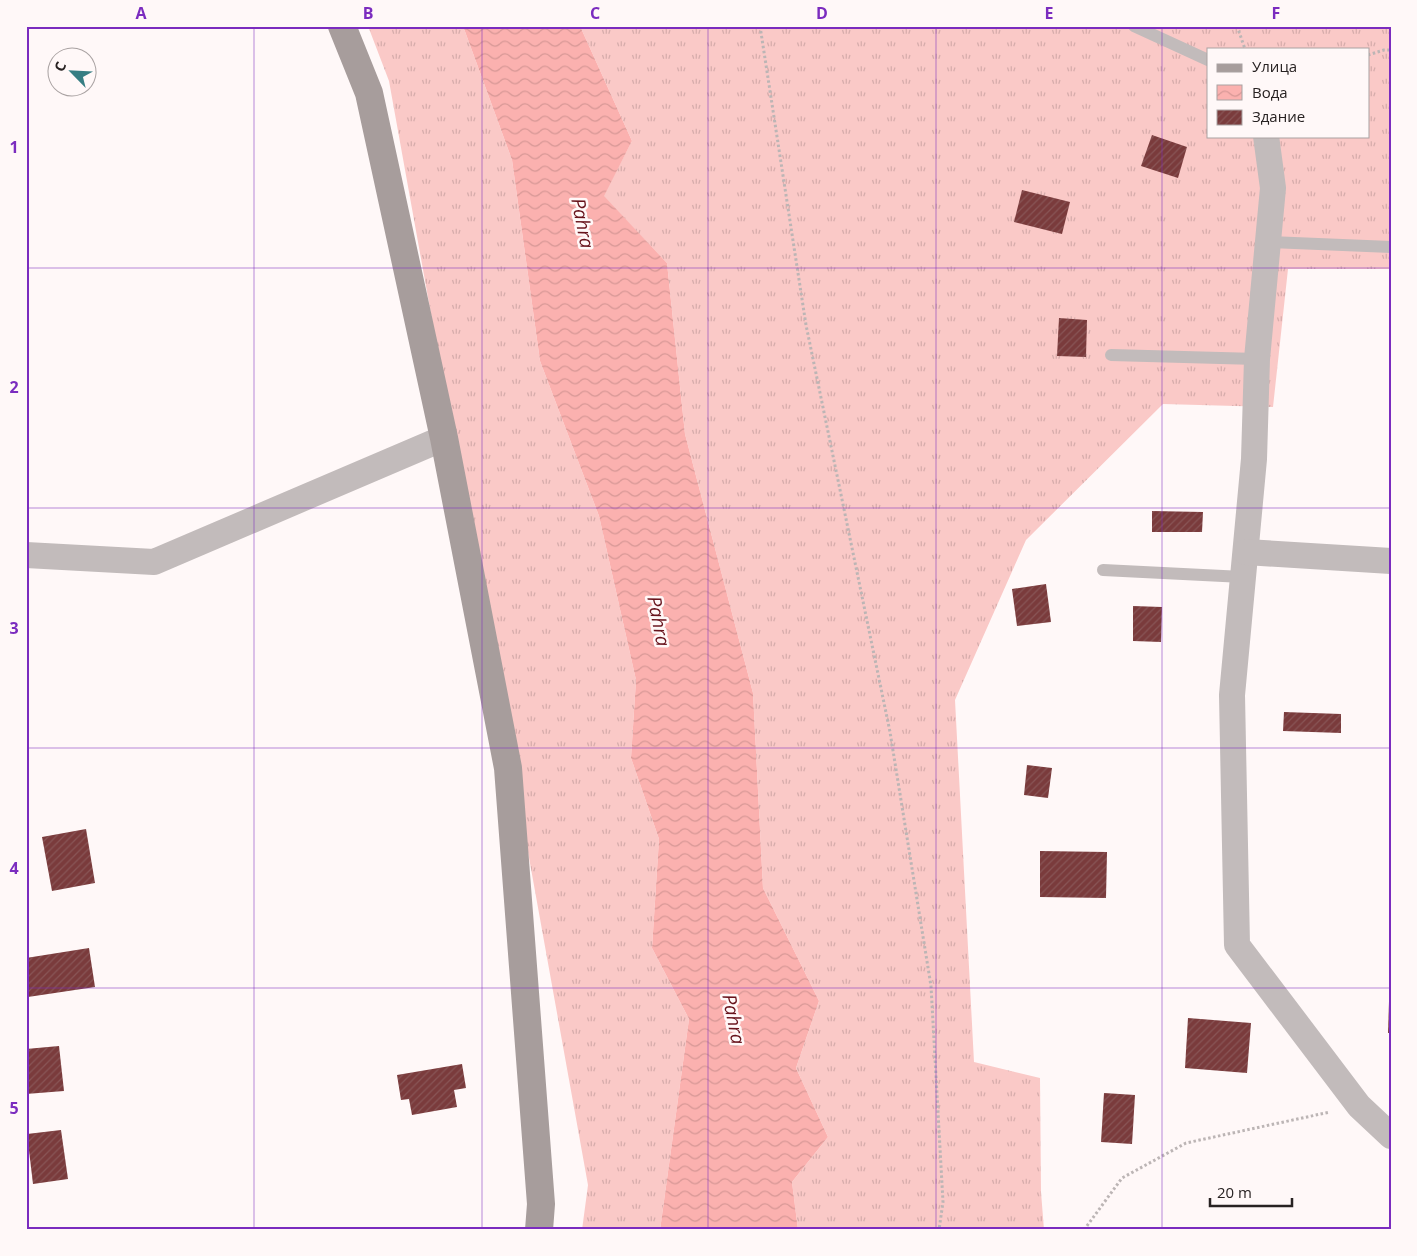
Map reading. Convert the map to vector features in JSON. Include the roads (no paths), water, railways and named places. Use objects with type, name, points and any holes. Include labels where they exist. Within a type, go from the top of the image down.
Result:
[{"type":"street","points":[[342,26],[369,93],[444,438],[508,768],[541,1204],[539,1230]]},
{"type":"street","points":[[1266,138],[1273,188],[1257,359],[1254,459],[1232,695],[1237,945],[1359,1106],[1391,1136]]},
{"type":"street","points":[[26,555],[154,562],[444,438]]},
{"type":"street","points":[[1244,565],[1391,561]]},
{"type":"lane","points":[[1134,26],[1207,60]]},
{"type":"lane","points":[[1268,242],[1391,247]]},
{"type":"lane","points":[[1111,355],[1257,359]]},
{"type":"lane","points":[[1103,570],[1244,565]]},
{"type":"water","name":"Pahra","points":[[463,26],[580,26],[632,141],[604,196],[667,263],[685,434],[753,693],[763,888],[819,1001],[796,1068],[828,1137],[792,1182],[798,1230],[660,1230],[689,1019],[652,948],[659,839],[631,758],[636,680],[599,516],[540,361],[512,160]]}]
